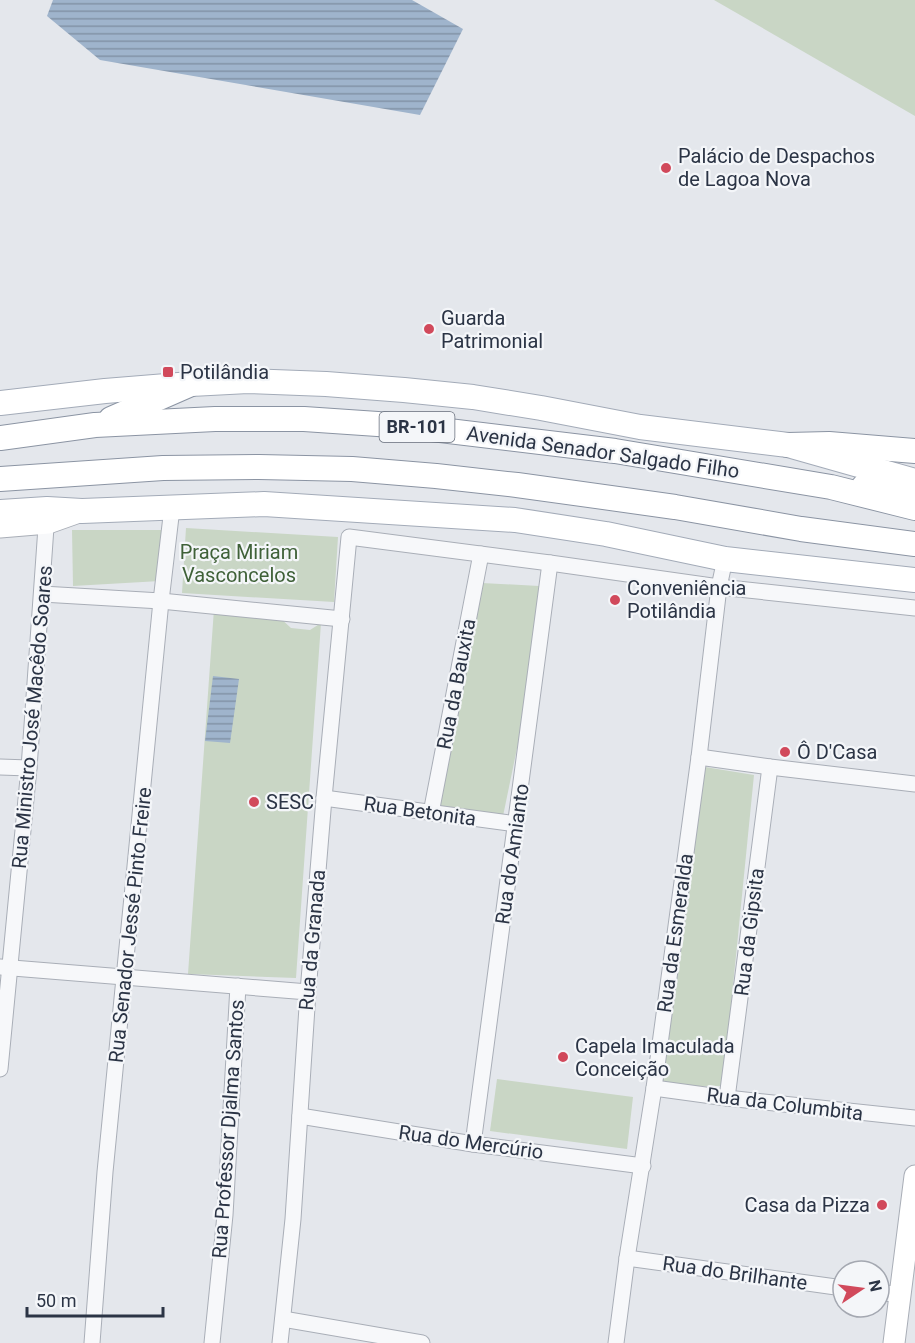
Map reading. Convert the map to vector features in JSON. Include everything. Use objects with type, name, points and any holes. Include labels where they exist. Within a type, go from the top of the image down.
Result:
[{"type":"main road","name":"Avenida Senador Salgado Filho","points":[[0,403],[191,384],[248,381],[326,384],[473,397],[640,427],[788,445]]},
{"type":"main road","points":[[95,425],[191,384]]},
{"type":"main road","name":"Avenida Senador Salgado Filho","points":[[0,438],[95,425],[237,419],[304,419],[407,426],[615,451],[831,487],[915,508]]},
{"type":"main road","points":[[788,445],[829,444],[915,451]]},
{"type":"main road","points":[[788,445],[915,481]]},
{"type":"main road","points":[[0,479],[176,468],[259,467],[362,470],[517,485],[675,507],[801,529],[915,544]]},
{"type":"main road","points":[[831,487],[915,486]]},
{"type":"main road","points":[[0,527],[82,511],[264,504],[514,520],[606,534],[725,559],[915,580]]},
{"type":"main road","points":[[0,512],[47,516]]},
{"type":"main road","points":[[894,1343],[915,1176]]},
{"type":"street","name":"Rua Senador Jessé Pinto Freire","points":[[92,1343],[105,1172],[172,508]]},
{"type":"street","name":"Rua Ministro José Macêdo Soares","points":[[0,1069],[5,967],[29,768],[47,516]]},
{"type":"street","name":"Rua da Granada","points":[[280,1343],[293,1219],[324,798],[349,537],[481,554]]},
{"type":"street","points":[[481,554],[719,587],[915,608]]},
{"type":"street","name":"Rua da Bauxita","points":[[431,813],[481,554]]},
{"type":"street","name":"Rua da Esmeralda","points":[[616,1343],[654,1088],[699,757],[719,587],[725,559]]},
{"type":"street","name":"Rua do Amianto","points":[[473,1144],[550,563]]},
{"type":"street","points":[[42,594],[161,601],[342,619]]},
{"type":"street","points":[[699,757],[915,784]]},
{"type":"street","points":[[0,766],[29,768]]},
{"type":"street","name":"Rua da Gipsita","points":[[727,1098],[770,767]]},
{"type":"street","name":"Rua Betonita","points":[[324,798],[516,824]]},
{"type":"street","points":[[5,967],[308,992]]},
{"type":"street","name":"Rua Professor Djalma Santos","points":[[212,1343],[225,1215],[238,986]]},
{"type":"street","name":"Rua da Columbita","points":[[654,1088],[915,1118]]},
{"type":"street","name":"Rua do Mercúrio","points":[[300,1116],[473,1144],[643,1166]]},
{"type":"street","name":"Rua do Brilhante","points":[[627,1258],[831,1286]]},
{"type":"street","points":[[891,1294],[900,1295]]},
{"type":"street","points":[[283,1319],[422,1343]]},
{"type":"green space","points":[[714,0],[915,0],[915,116]]},
{"type":"green space","name":"Praça Miriam Vasconcelos","points":[[186,528],[338,537],[334,602],[182,593]]},
{"type":"green space","points":[[72,530],[162,530],[160,581],[73,586]]},
{"type":"green space","points":[[482,583],[539,586],[527,700],[503,816],[439,808]]},
{"type":"green space","name":"SESC","points":[[214,609],[278,616],[291,628],[310,630],[321,623],[296,978],[188,974]]},
{"type":"green space","points":[[705,767],[754,775],[723,1086],[658,1087]]},
{"type":"green space","points":[[497,1079],[633,1097],[627,1149],[490,1131]]},
{"type":"water","points":[[53,0],[412,0],[463,29],[420,115],[100,60],[47,16]]},
{"type":"water","points":[[213,676],[239,679],[230,743],[205,741]]},
{"type":"place","name":"Palácio de Despachos de Lagoa Nova","points":[[666,168]]},
{"type":"place","name":"Guarda Patrimonial","points":[[429,329]]},
{"type":"place","name":"Potilândia","points":[[168,372]]},
{"type":"place","name":"Conveniência Potilândia","points":[[615,600]]},
{"type":"place","name":"Ô D'Casa","points":[[785,752]]},
{"type":"place","name":"SESC","points":[[254,802]]},
{"type":"place","name":"Capela Imaculada Conceição","points":[[563,1057]]},
{"type":"place","name":"Casa da Pizza","points":[[882,1205]]}]
